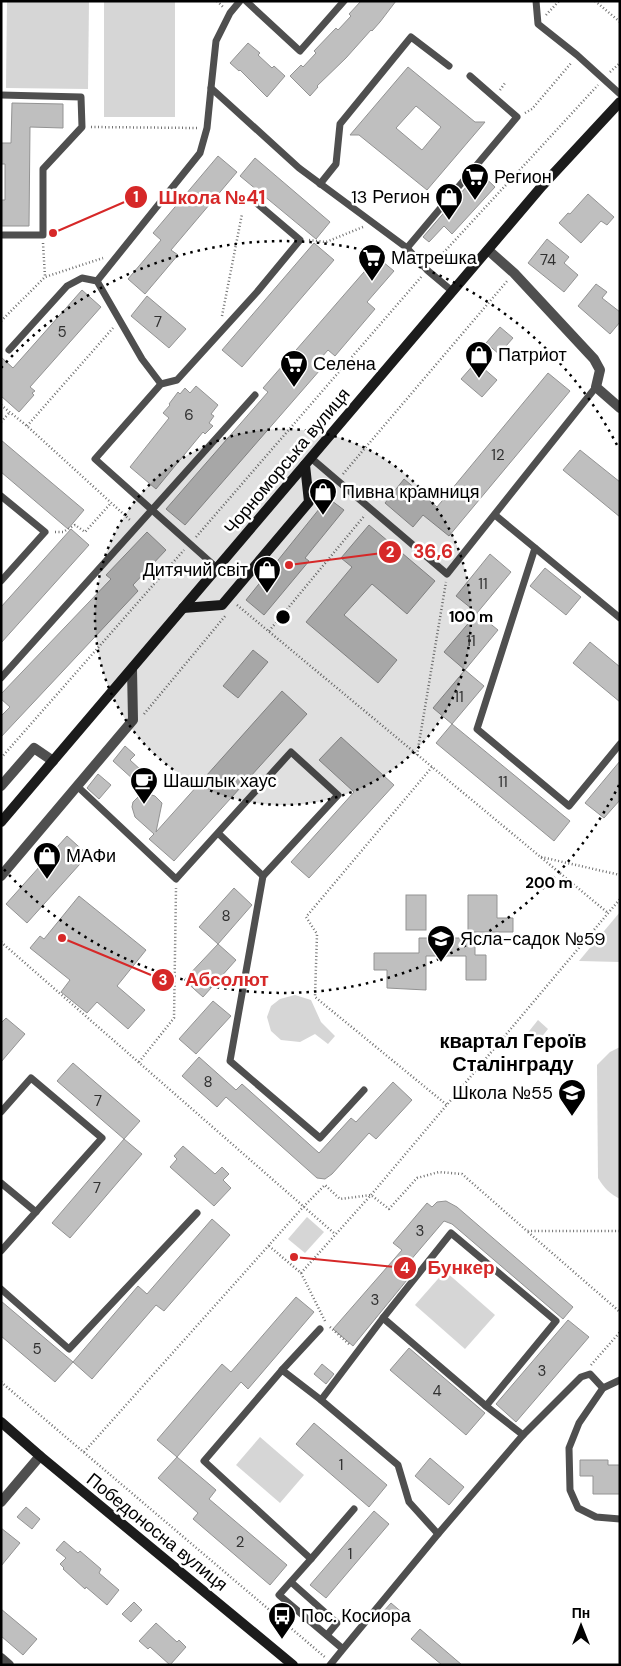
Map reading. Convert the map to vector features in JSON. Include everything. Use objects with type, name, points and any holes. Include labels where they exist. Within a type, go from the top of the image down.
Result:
[{"type":"street","name":"Чорноморська вулиця","points":[[1,822],[452,290],[542,186],[620,102]]},
{"type":"street","points":[[488,250],[514,273],[594,359],[600,370],[596,387],[620,408]]},
{"type":"street","points":[[183,608],[222,605],[309,502],[308,461]]},
{"type":"street","points":[[1,876],[133,720],[132,669]]},
{"type":"street","points":[[1,786],[34,748],[53,761]]},
{"type":"street","name":"Победоносна вулиця","points":[[1,1422],[293,1665]]},
{"type":"street","points":[[1,1502],[40,1456]]},
{"type":"street","points":[[1,1658],[9,1665]]},
{"type":"lane","points":[[97,281],[200,153],[207,128],[216,41],[230,13],[240,1]]},
{"type":"lane","points":[[246,1],[300,51],[344,1]]},
{"type":"lane","points":[[536,1],[538,24],[604,78],[620,94]]},
{"type":"lane","points":[[320,184],[336,164],[340,124],[411,37],[450,66]]},
{"type":"lane","points":[[407,248],[517,117],[470,76]]},
{"type":"lane","points":[[211,88],[299,168],[407,248],[427,270],[452,290]]},
{"type":"lane","points":[[1,95],[81,97],[82,127],[43,169],[43,235],[1,235]]},
{"type":"lane","points":[[217,568],[96,459],[161,384],[177,380],[257,292],[300,240],[253,200]]},
{"type":"lane","points":[[9,350],[67,286],[82,278],[97,281],[142,359],[161,384]]},
{"type":"lane","points":[[308,461],[370,508],[447,574],[596,387]]},
{"type":"lane","points":[[1,678],[255,395]]},
{"type":"lane","points":[[1,496],[45,532],[1,581]]},
{"type":"lane","points":[[495,515],[620,618]]},
{"type":"lane","points":[[535,548],[478,729],[569,806],[620,744]]},
{"type":"lane","points":[[77,786],[176,879],[291,752],[338,795],[263,876],[230,1060],[320,1138],[364,1090]]},
{"type":"lane","points":[[218,833],[263,876]]},
{"type":"lane","points":[[1,1112],[31,1078],[102,1138],[1,1251]]},
{"type":"lane","points":[[1,1183],[36,1212]]},
{"type":"lane","points":[[1,1289],[69,1349],[197,1213]]},
{"type":"lane","points":[[321,1400],[451,1233],[556,1321],[486,1406]]},
{"type":"lane","points":[[383,1318],[523,1435]]},
{"type":"lane","points":[[311,1559],[204,1461],[320,1329]]},
{"type":"lane","points":[[282,1370],[321,1400],[398,1465],[409,1502],[438,1534]]},
{"type":"lane","points":[[331,1664],[438,1534],[523,1435],[580,1377],[590,1374],[603,1388]]},
{"type":"lane","points":[[620,1380],[603,1388],[579,1423],[569,1448],[570,1490],[578,1508],[596,1517],[620,1519]]},
{"type":"lane","points":[[343,1649],[279,1595],[354,1509]]},
{"type":"lane","points":[[291,1582],[337,1623],[326,1635]]},
{"type":"path","points":[[538,24],[559,1]]},
{"type":"path","points":[[595,1],[620,22]]},
{"type":"path","points":[[517,117],[532,109],[577,55]]},
{"type":"path","points":[[1,758],[190,544],[427,270],[620,63]]},
{"type":"path","points":[[96,127],[207,128]]},
{"type":"path","points":[[222,316],[242,214]]},
{"type":"path","points":[[300,240],[326,242],[373,223]]},
{"type":"path","points":[[43,245],[45,276]]},
{"type":"path","points":[[1,320],[45,276],[120,252]]},
{"type":"path","points":[[27,426],[120,320]]},
{"type":"path","points":[[1,406],[27,426],[137,526]]},
{"type":"path","points":[[1,422],[10,412]]},
{"type":"path","points":[[45,532],[63,532],[75,525],[85,532],[111,502]]},
{"type":"path","points":[[269,631],[370,508]]},
{"type":"path","points":[[417,755],[447,574]]},
{"type":"path","points":[[236,604],[608,913]]},
{"type":"path","points":[[432,767],[306,918],[317,934],[315,997],[446,1106]]},
{"type":"path","points":[[540,856],[620,875]]},
{"type":"path","points":[[139,1062],[174,1018],[176,879]]},
{"type":"path","points":[[301,1273],[371,1195],[620,899]]},
{"type":"path","points":[[1,942],[335,1234]]},
{"type":"path","points":[[84,1452],[304,1206],[325,1185],[340,1200],[371,1195],[389,1209],[417,1178],[439,1172],[462,1174],[620,1312]]},
{"type":"path","points":[[527,1231],[620,1230]]},
{"type":"path","points":[[269,1246],[301,1273],[328,1326],[358,1351]]},
{"type":"path","points":[[580,1377],[620,1332]]},
{"type":"path","points":[[1,1382],[331,1664]]},
{"type":"shaded area","points":[[7,1],[89,1],[88,89],[6,88]]},
{"type":"shaded area","points":[[104,1],[175,1],[175,117],[104,117]]},
{"type":"shaded area","points":[[620,912],[620,962],[579,961]]},
{"type":"shaded area","points":[[295,995],[311,1000],[321,1022],[335,1036],[328,1044],[315,1034],[300,1042],[281,1040],[271,1031],[267,1017],[271,1006],[280,999]]},
{"type":"shaded area","points":[[538,1020],[548,1029],[536,1044],[526,1035]]},
{"type":"shaded area","points":[[620,1047],[620,1199],[613,1195],[598,1178],[597,1065],[610,1052]]},
{"type":"shaded area","points":[[307,1217],[324,1232],[305,1253],[288,1239]]},
{"type":"shaded area","points":[[445,1271],[495,1315],[465,1349],[415,1305]]},
{"type":"shaded area","points":[[260,1437],[304,1475],[280,1503],[236,1465]]},
{"type":"building","points":[[361,1],[396,1],[372,31],[317,86],[310,96],[290,76],[301,65],[303,67],[316,53],[314,51],[336,28],[338,30],[351,16],[349,14]]},
{"type":"building","points":[[248,43],[260,53],[258,55],[272,68],[274,66],[285,76],[267,97],[240,70],[230,63]]},
{"type":"building","points":[[408,67],[475,122],[485,122],[427,190],[359,135],[350,135]],"holes":[[[416,106],[441,127],[422,150],[396,128]]]},
{"type":"building","points":[[12,103],[63,104],[63,128],[30,127],[29,226],[1,226],[1,200],[5,200],[5,164],[1,164],[1,143],[11,143]]},
{"type":"building","points":[[218,156],[237,172],[171,250],[178,255],[145,294],[128,279],[161,240],[153,233]]},
{"type":"building","points":[[255,158],[330,222],[316,239],[240,176]]},
{"type":"building","points":[[479,172],[495,187],[452,234],[444,226],[429,242],[423,237]]},
{"type":"building","points":[[588,194],[614,217],[607,225],[601,221],[581,243],[559,223]]},
{"type":"building","points":[[547,239],[569,257],[564,263],[578,275],[564,292],[528,263]]},
{"type":"building","points":[[314,243],[334,260],[242,367],[222,350]]},
{"type":"building","points":[[377,257],[394,271],[367,302],[375,309],[335,356],[328,350],[314,366],[320,370],[185,525],[166,509],[268,392],[263,388]]},
{"type":"building","points":[[596,284],[607,292],[602,298],[620,312],[620,322],[610,334],[578,306]]},
{"type":"building","points":[[82,290],[101,307],[30,387],[35,391],[32,393],[34,395],[19,412],[1,396],[1,357],[13,368]]},
{"type":"building","points":[[147,296],[186,329],[169,348],[131,316]]},
{"type":"building","points":[[500,327],[513,338],[499,354],[486,343]]},
{"type":"building","points":[[476,362],[497,380],[482,397],[461,379]]},
{"type":"building","points":[[548,373],[570,391],[449,536],[423,515],[413,527],[385,503],[404,479],[437,507]]},
{"type":"building","points":[[196,386],[218,405],[211,414],[214,416],[209,423],[213,426],[205,434],[203,432],[156,489],[130,467],[169,418],[163,413],[178,392],[180,394],[185,388],[190,393]]},
{"type":"building","points":[[1,440],[84,510],[68,529],[1,472]]},
{"type":"building","points":[[580,450],[620,482],[620,517],[563,470]]},
{"type":"building","points":[[328,498],[344,510],[305,558],[309,561],[264,615],[246,600]]},
{"type":"building","points":[[369,525],[435,581],[407,614],[372,584],[344,615],[397,660],[378,683],[306,622],[352,567],[341,558]]},
{"type":"building","points":[[71,529],[89,545],[1,643],[1,607]]},
{"type":"building","points":[[147,532],[166,550],[133,585],[138,591],[1,737],[1,716],[10,707],[1,699],[1,694],[111,579],[106,575]]},
{"type":"building","points":[[490,554],[511,572],[477,613],[456,596]]},
{"type":"building","points":[[545,568],[581,597],[566,615],[530,586]]},
{"type":"building","points":[[477,613],[498,630],[465,670],[444,652]]},
{"type":"building","points":[[590,642],[620,667],[620,702],[573,663]]},
{"type":"building","points":[[253,650],[268,662],[238,698],[223,686]]},
{"type":"building","points":[[465,670],[484,686],[452,724],[433,708]]},
{"type":"building","points":[[282,691],[307,714],[174,861],[149,839],[154,834],[135,817],[132,807],[133,802],[145,793],[155,796],[162,803],[156,832]]},
{"type":"building","points":[[452,724],[570,821],[554,841],[436,743]]},
{"type":"building","points":[[341,737],[394,785],[309,878],[291,862],[354,792],[319,760]]},
{"type":"building","points":[[125,746],[135,755],[130,760],[142,771],[134,780],[113,761]]},
{"type":"building","points":[[620,761],[620,800],[604,818],[585,803]]},
{"type":"building","points":[[98,774],[111,785],[99,799],[87,788]]},
{"type":"building","name":"МАФи","points":[[67,836],[88,855],[27,923],[6,904]]},
{"type":"building","points":[[234,888],[252,905],[218,944],[199,927]]},
{"type":"building","points":[[406,895],[426,895],[426,930],[406,930]]},
{"type":"building","points":[[468,895],[497,895],[497,918],[513,918],[513,932],[468,932]]},
{"type":"building","points":[[79,896],[146,950],[117,986],[145,1010],[128,1029],[97,1002],[87,1013],[61,992],[70,980],[30,948],[40,936],[44,939]]},
{"type":"building","points":[[419,938],[475,938],[475,955],[486,955],[486,980],[466,980],[466,956],[426,956],[426,990],[387,988],[387,970],[374,970],[374,953],[419,953]]},
{"type":"building","points":[[218,944],[236,960],[203,997],[184,980]]},
{"type":"building","points":[[213,1001],[231,1016],[196,1054],[179,1039]]},
{"type":"building","points":[[6,1018],[25,1034],[1,1062],[1,1023]]},
{"type":"building","points":[[199,1057],[236,1090],[242,1084],[319,1153],[351,1118],[356,1122],[393,1082],[412,1100],[376,1139],[369,1133],[332,1174],[325,1179],[317,1178],[226,1097],[217,1107],[182,1076]]},
{"type":"building","points":[[73,1063],[140,1121],[124,1139],[57,1081]]},
{"type":"building","points":[[124,1139],[142,1154],[70,1238],[52,1223]]},
{"type":"building","points":[[183,1146],[215,1174],[222,1167],[229,1174],[223,1180],[231,1188],[214,1206],[170,1167],[177,1159],[174,1156]]},
{"type":"building","points":[[446,1201],[457,1207],[573,1307],[563,1319],[452,1224],[444,1221],[409,1262],[416,1269],[353,1346],[333,1329],[402,1250],[393,1243],[427,1203],[432,1207],[437,1202]]},
{"type":"building","points":[[212,1219],[230,1235],[164,1311],[156,1305],[92,1379],[73,1362],[138,1286],[147,1294]]},
{"type":"building","points":[[296,1297],[314,1312],[248,1389],[241,1382],[177,1457],[157,1440],[222,1364],[231,1372]]},
{"type":"building","points":[[1,1301],[73,1362],[55,1382],[1,1336]]},
{"type":"building","points":[[568,1320],[589,1337],[516,1422],[496,1404]]},
{"type":"building","points":[[409,1348],[485,1413],[466,1435],[390,1370]]},
{"type":"building","points":[[322,1364],[334,1374],[326,1384],[314,1374]]},
{"type":"building","points":[[314,1423],[387,1485],[369,1507],[296,1444]]},
{"type":"building","points":[[177,1457],[216,1490],[209,1499],[287,1565],[270,1585],[193,1519],[198,1513],[158,1478]]},
{"type":"building","points":[[430,1458],[464,1487],[449,1505],[415,1476]]},
{"type":"building","points":[[580,1460],[608,1460],[608,1465],[620,1465],[620,1494],[593,1494],[593,1476],[580,1476]]},
{"type":"building","points":[[26,1507],[40,1519],[32,1529],[17,1517]]},
{"type":"building","points":[[374,1511],[389,1524],[326,1598],[310,1585]]},
{"type":"building","points":[[1,1528],[20,1543],[1,1566]]},
{"type":"building","points":[[64,1541],[78,1553],[80,1551],[101,1569],[99,1573],[119,1590],[107,1605],[86,1587],[85,1589],[63,1569],[60,1564],[66,1558],[56,1550]]},
{"type":"building","points":[[134,1602],[142,1610],[131,1622],[122,1614]]},
{"type":"building","points":[[391,1603],[405,1615],[396,1624],[383,1612]]},
{"type":"building","points":[[1,1609],[37,1639],[23,1655],[1,1636]]},
{"type":"building","points":[[156,1623],[177,1642],[179,1640],[186,1647],[170,1665],[150,1647],[148,1649],[139,1641]]},
{"type":"building","points":[[420,1629],[462,1665],[442,1665],[411,1639]]},
{"type":"place","name":"Регион","points":[[475,201]]},
{"type":"place","name":"13 Регион","points":[[449,221]]},
{"type":"place","name":"Школа №41","points":[[53,233]]},
{"type":"place","name":"Матрешка","points":[[372,282]]},
{"type":"place","name":"Патриот","points":[[479,379]]},
{"type":"place","name":"Селена","points":[[294,388]]},
{"type":"place","name":"Пивна крамниця","points":[[323,516]]},
{"type":"place","name":"36,6","points":[[289,565]]},
{"type":"place","name":"Дитячий світ","points":[[267,594]]},
{"type":"place","name":"Шашлык хаус","points":[[144,805]]},
{"type":"place","name":"МАФи","points":[[47,880]]},
{"type":"place","name":"Абсолют","points":[[62,938]]},
{"type":"place","name":"Ясла-садок №59","points":[[441,963]]},
{"type":"place","name":"Школа №55","points":[[572,1117]]},
{"type":"place","name":"Бункер","points":[[294,1257]]},
{"type":"place","name":"Пос. Косиора","points":[[282,1640]]},
{"type":"district","name":"квартал Героїв Сталінграду","points":[[513,1052]]}]
